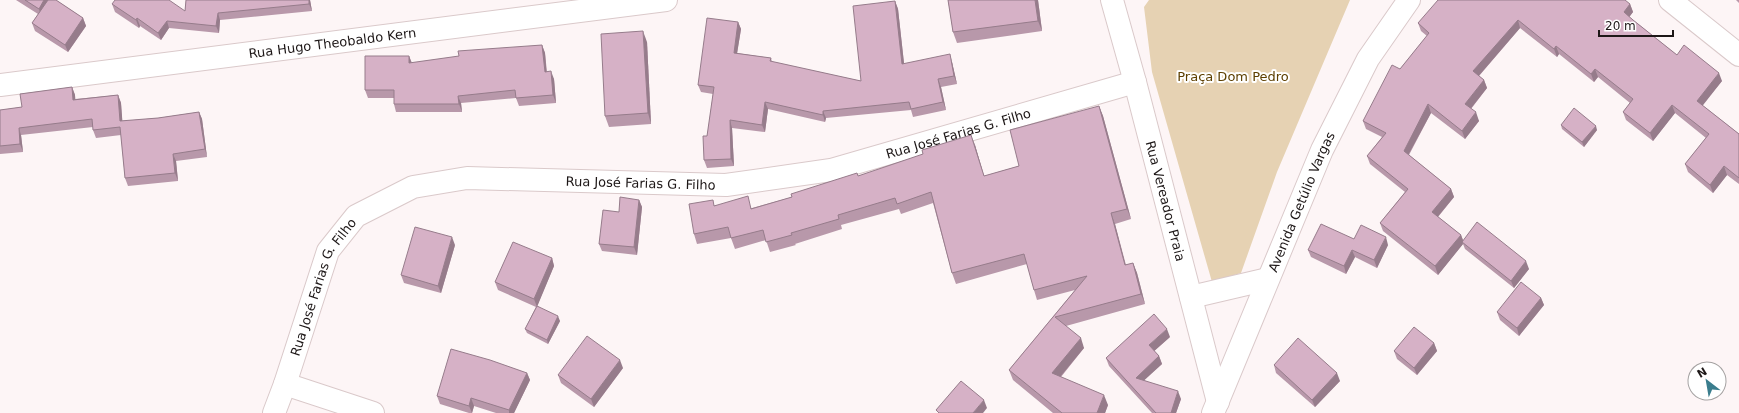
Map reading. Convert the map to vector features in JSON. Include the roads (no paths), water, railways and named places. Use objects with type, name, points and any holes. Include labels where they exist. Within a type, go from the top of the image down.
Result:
[{"type":"street","name":"Rua Hugo Theobaldo Kern","points":[[0,85],[666,0]]},
{"type":"street","name":"Avenida Getúlio Vargas","points":[[1215,407],[1322,150],[1368,59],[1409,0]]},
{"type":"street","points":[[1670,0],[1739,55]]},
{"type":"street","name":"Rua Vereador Praia","points":[[1114,2],[1191,297],[1215,407]]},
{"type":"street","name":"Rua José Farias G. Filho","points":[[274,413],[285,384],[328,251],[356,216],[413,187],[467,178],[726,185],[831,170],[1135,82]]},
{"type":"street","points":[[1191,297],[1268,279]]},
{"type":"street","points":[[285,384],[373,413]]},
{"type":"park label","name":"Praça Dom Pedro","points":[[1233,76]]}]
